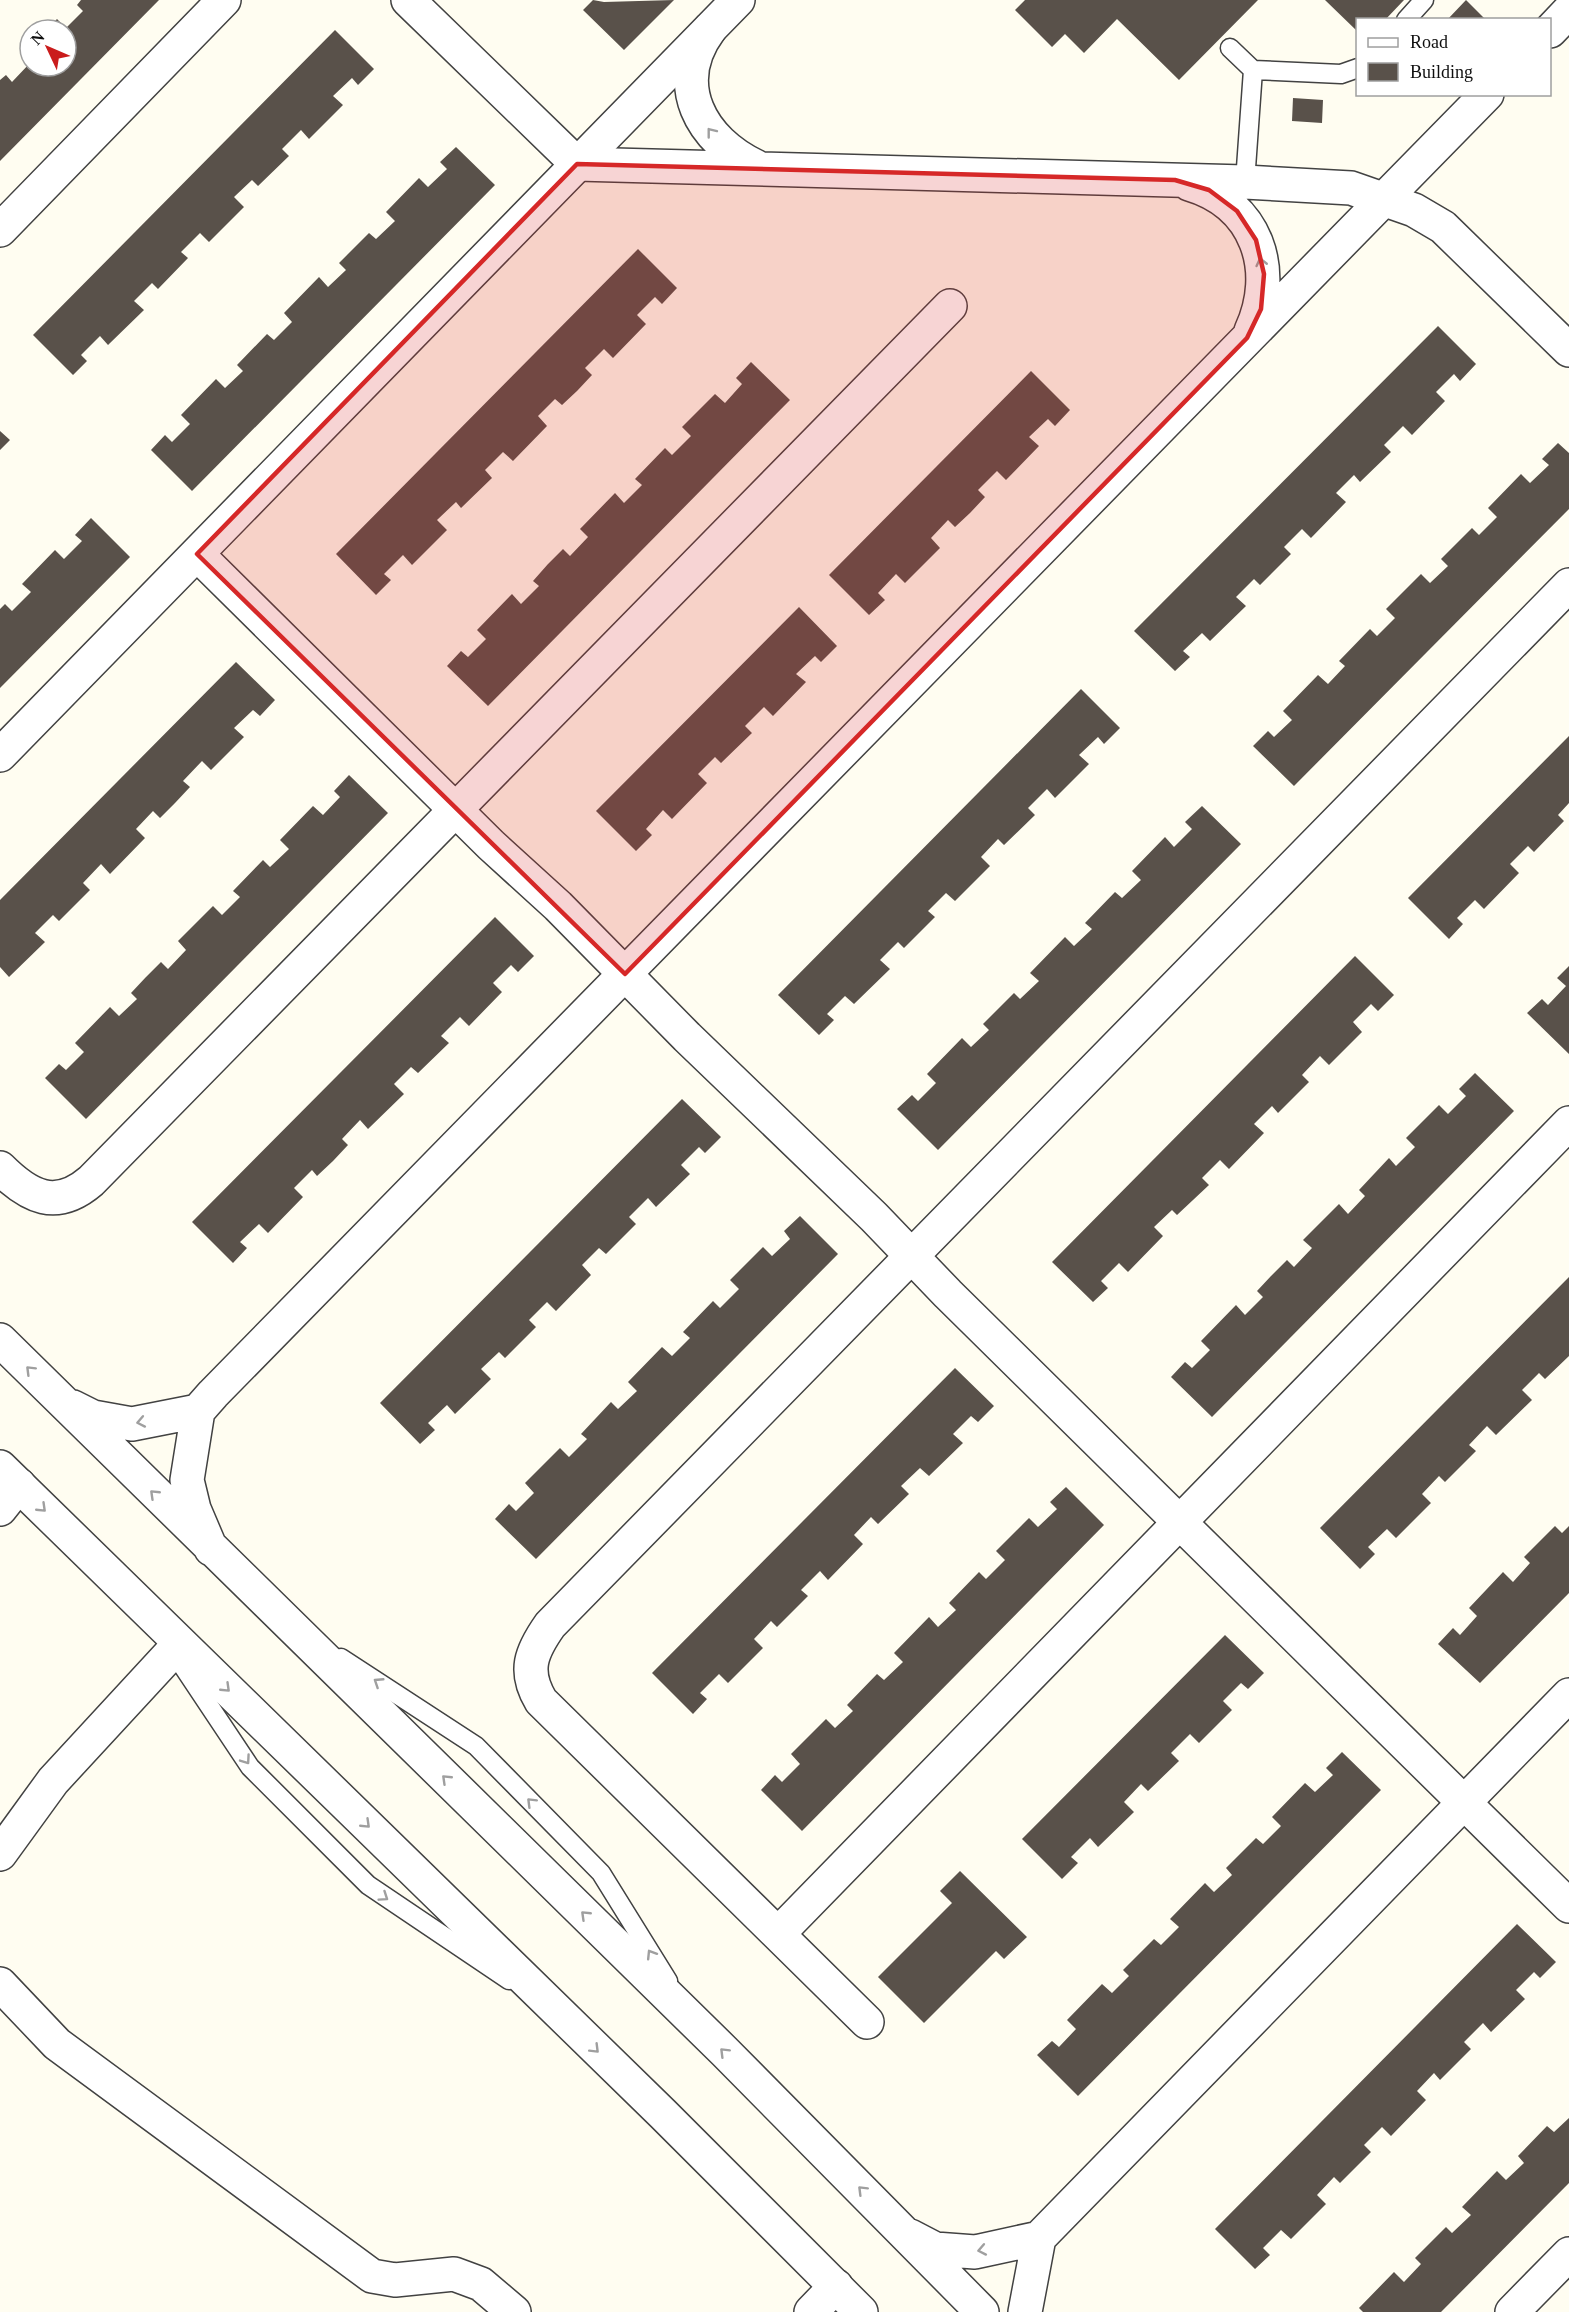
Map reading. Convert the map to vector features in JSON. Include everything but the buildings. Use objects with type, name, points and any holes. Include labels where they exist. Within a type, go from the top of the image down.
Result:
[{"type":"street","points":[[0,230],[224,0]]},
{"type":"street","points":[[408,0],[577,164],[757,167],[1245,182],[1351,188],[1386,198],[1443,227],[1569,350]]},
{"type":"street","points":[[0,755],[738,0]]},
{"type":"street","points":[[1551,30],[1569,11]]},
{"type":"street","points":[[710,29],[697,46],[691,66],[695,104],[704,123],[718,141],[735,157],[757,167]]},
{"type":"street","points":[[60,1400],[93,1417],[132,1424],[198,1411],[1485,96]]},
{"type":"street","points":[[1174,180],[1209,190],[1237,211],[1256,240],[1264,274],[1261,309],[1247,338]]},
{"type":"street","points":[[0,1168],[21,1186],[40,1197],[62,1198],[81,1190],[457,811],[950,306]]},
{"type":"street","points":[[197,554],[912,1256],[1569,1906]]},
{"type":"street","points":[[867,2022],[541,1701],[530,1681],[532,1661],[538,1642],[550,1625],[1569,585]]},
{"type":"street","points":[[778,1934],[1569,1123]]},
{"type":"street","points":[[0,1340],[693,2021],[982,2312]]},
{"type":"street","points":[[198,1411],[188,1480],[194,1509],[211,1549]]},
{"type":"street","points":[[6,1487],[143,1607],[861,2312]]},
{"type":"street","points":[[0,1854],[53,1780],[173,1651]]},
{"type":"street","points":[[903,2232],[935,2248],[975,2252],[1039,2238],[1569,1695]]},
{"type":"street","points":[[0,1984],[57,2044],[372,2276],[395,2280],[454,2274],[481,2284],[514,2312]]},
{"type":"street","points":[[1025,2312],[1039,2238]]},
{"type":"street","points":[[1512,2312],[1569,2254]]},
{"type":"street","points":[[812,2312],[836,2286]]},
{"type":"lane","points":[[1408,18],[1424,0]]},
{"type":"lane","points":[[1564,0],[1569,5]]},
{"type":"lane","points":[[1230,48],[1253,70],[1341,74],[1356,69]]},
{"type":"lane","points":[[1245,182],[1253,70]]},
{"type":"lane","points":[[143,1607],[250,1767],[368,1886],[562,2016]]},
{"type":"lane","points":[[282,1619],[476,1746],[601,1873],[693,2021]]},
{"type":"highlighted area","points":[[577,164],[1175,180],[1209,190],[1237,211],[1256,240],[1264,274],[1261,309],[1247,338],[625,974],[197,554]]}]
